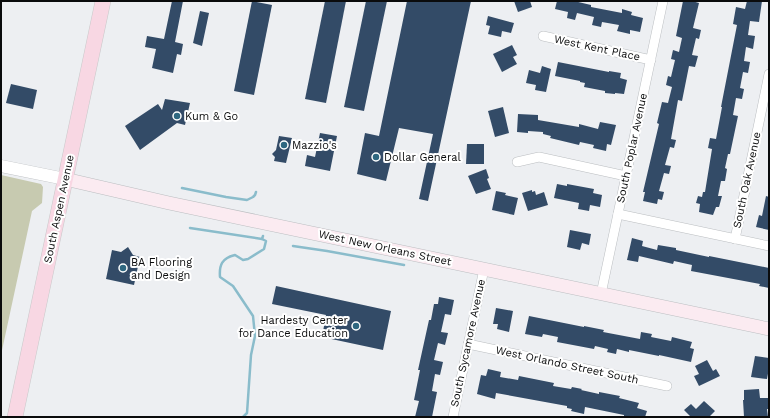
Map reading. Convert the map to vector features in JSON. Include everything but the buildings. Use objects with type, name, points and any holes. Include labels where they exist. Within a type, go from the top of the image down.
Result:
[{"type":"main road","name":"South Aspen Avenue","points":[[15,417],[102,1]]},
{"type":"main road","name":"West New Orleans Street","points":[[65,179],[169,203],[769,329]]},
{"type":"street","name":"South Poplar Avenue","points":[[601,294],[663,1]]},
{"type":"street","name":"West Kent Place","points":[[543,36],[651,60]]},
{"type":"street","name":"South Oak Avenue","points":[[735,239],[769,74]]},
{"type":"street","points":[[517,162],[539,157],[626,176]]},
{"type":"street","name":"West New Orleans Street","points":[[1,166],[65,179]]},
{"type":"street","points":[[618,214],[769,246]]},
{"type":"street","name":"South Sycamore Avenue","points":[[453,417],[484,269]]},
{"type":"street","name":"West Orlando Street South","points":[[468,344],[667,386]]},
{"type":"green space","points":[[1,175],[41,184],[43,187],[42,203],[32,211],[1,355]]},
{"type":"waterway","points":[[182,188],[247,200],[253,197],[256,192]]},
{"type":"waterway","points":[[190,228],[262,239]]},
{"type":"waterway","points":[[243,417],[247,413],[251,355],[255,336],[253,316],[233,286],[220,277],[220,269],[224,260],[231,256],[235,255],[243,260],[248,259],[264,249],[266,241],[262,239],[263,236]]},
{"type":"waterway","points":[[293,246],[404,265]]},
{"type":"place","name":"Kum & Go","points":[[177,116]]},
{"type":"place","name":"Mazzio's","points":[[284,145]]},
{"type":"place","name":"Dollar General","points":[[376,157]]},
{"type":"place","name":"BA Flooring and Design","points":[[123,268]]},
{"type":"place","name":"Hardesty Center for Dance Education","points":[[356,326]]}]
